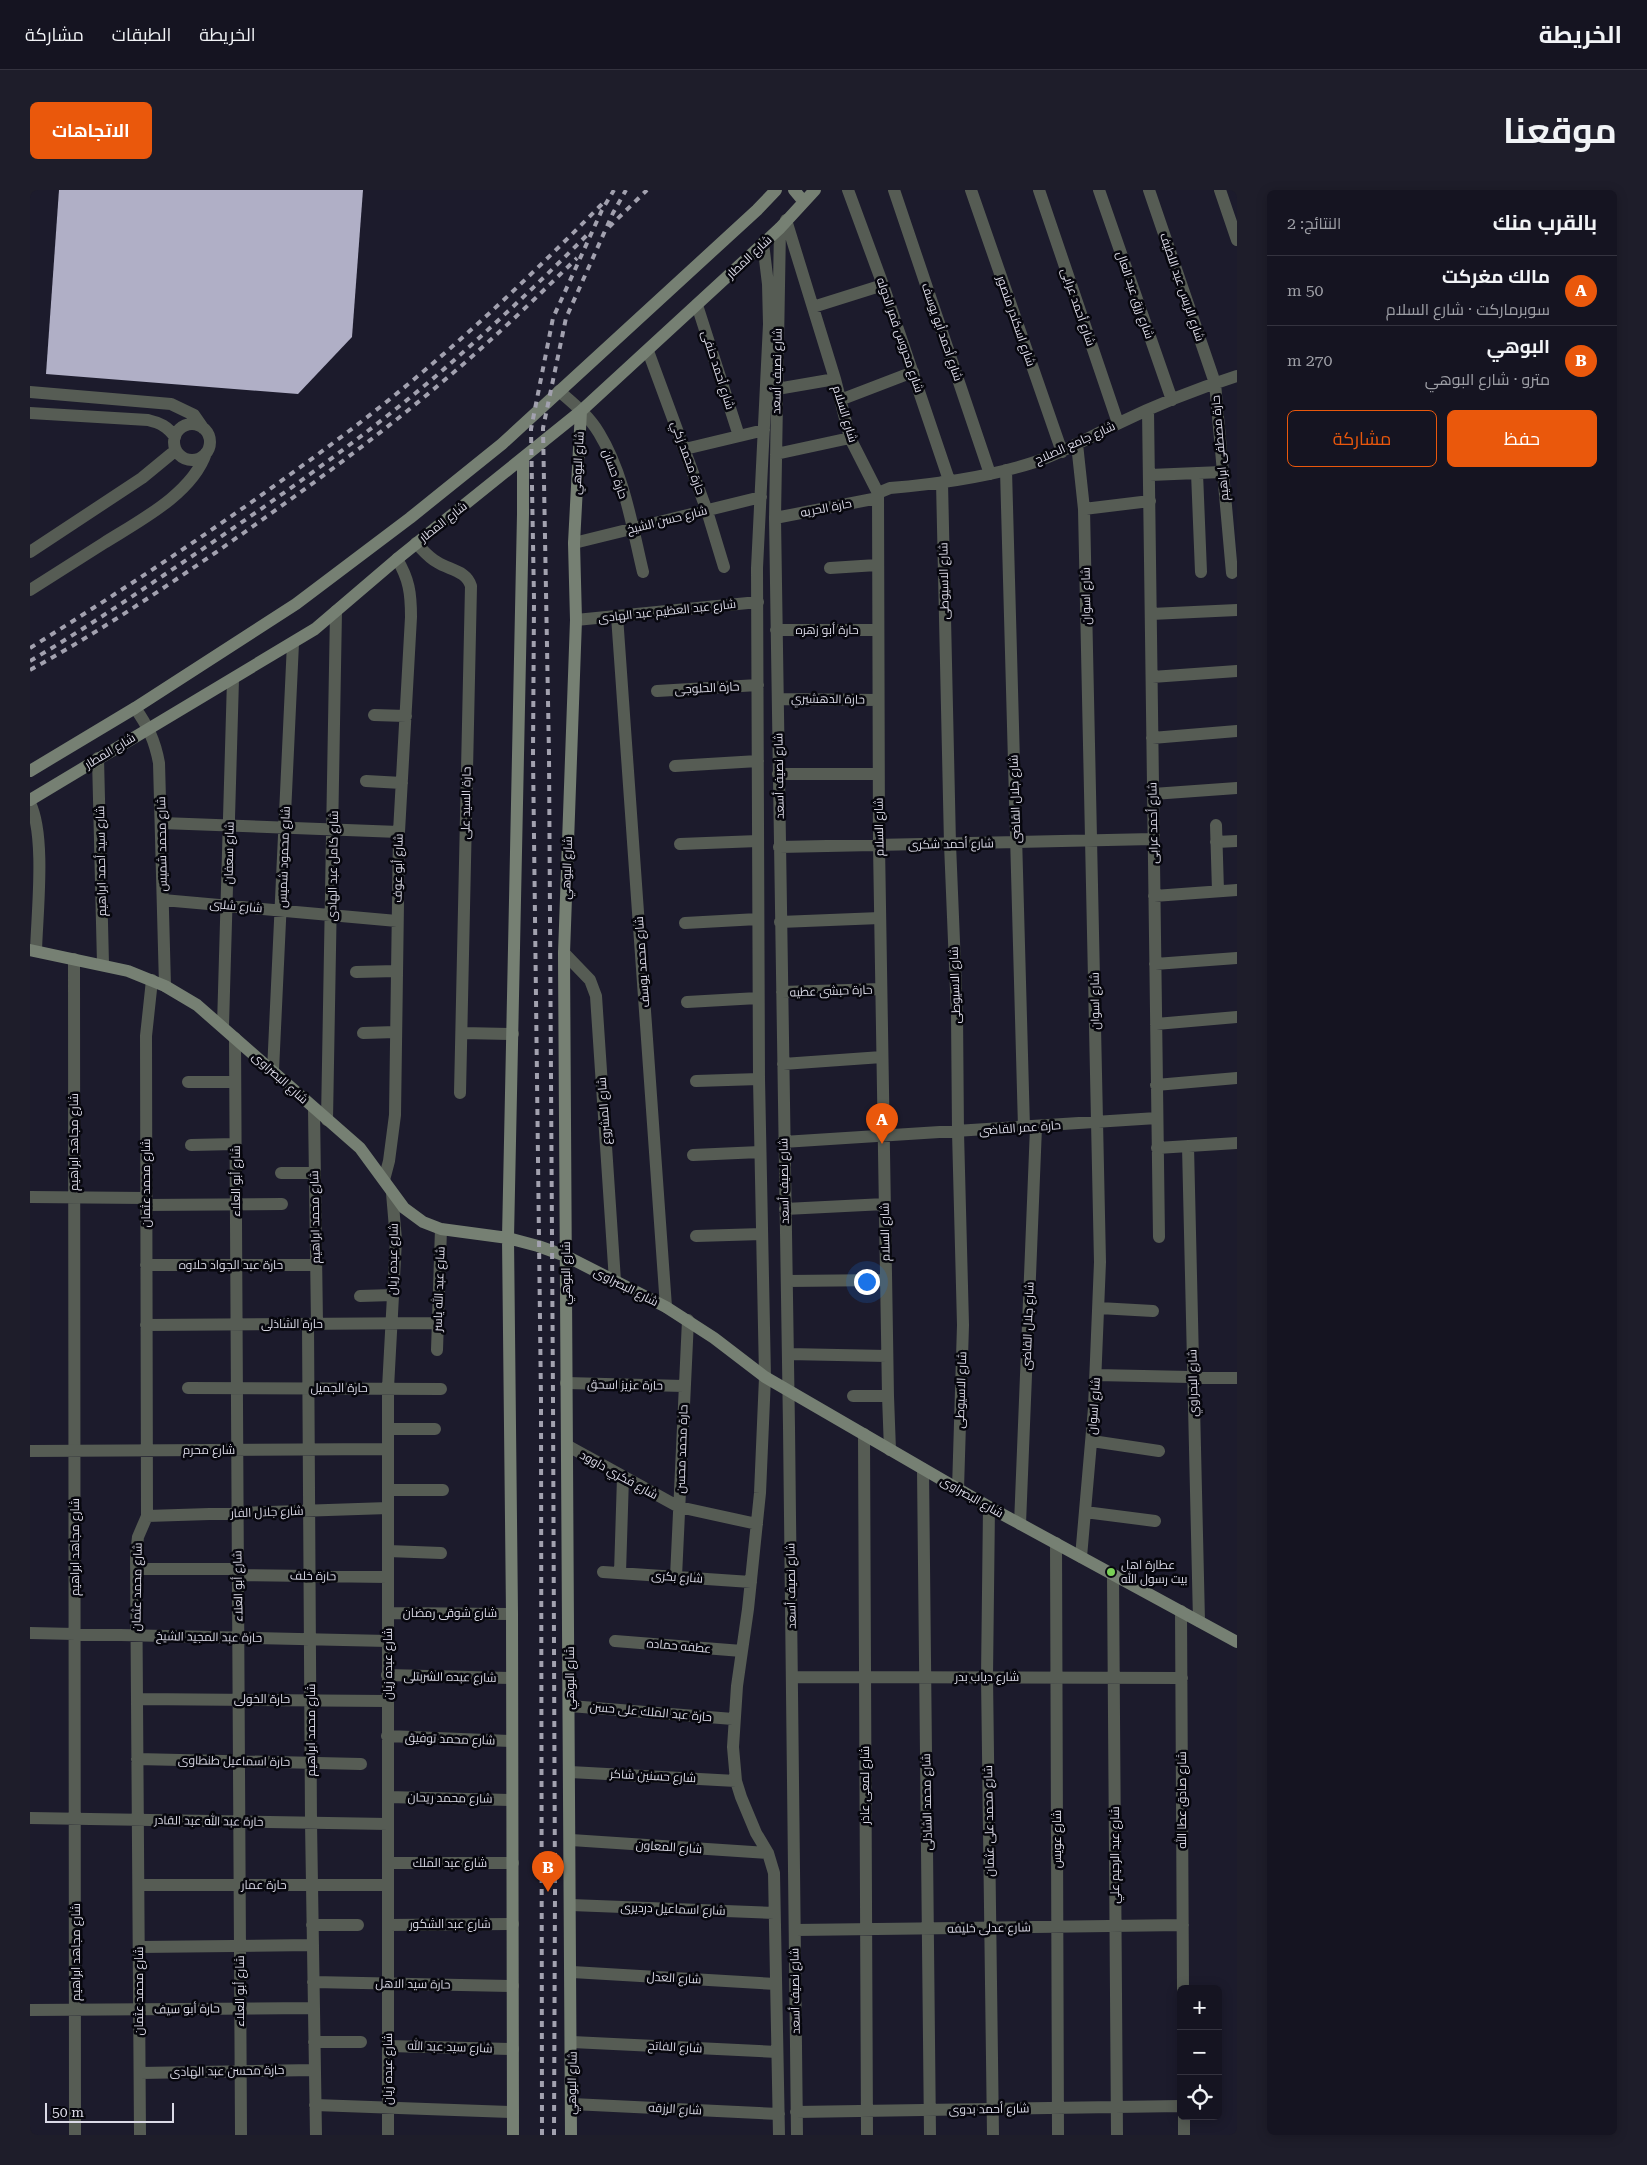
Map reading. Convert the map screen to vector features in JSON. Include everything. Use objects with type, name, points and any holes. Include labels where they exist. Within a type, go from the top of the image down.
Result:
[{"type":"street","name":"شارع المطار","points":[[30,771],[135,708],[296,604],[348,565],[502,444],[757,210],[776,190]]},
{"type":"street","points":[[794,190],[804,202]]},
{"type":"street","name":"شارع المطار","points":[[30,802],[98,758],[293,643],[336,611],[416,543],[581,411],[763,243],[815,190]]},
{"type":"street","name":"شارع محروس قمر الدوله","points":[[848,190],[913,372],[946,481]]},
{"type":"street","name":"شارع أحمد أبو يوسف","points":[[894,190],[990,474]]},
{"type":"street","name":"شارع اسكندر منصور","points":[[971,190],[1062,452]]},
{"type":"street","name":"شارع أحمد عرابى","points":[[1039,190],[1118,423]]},
{"type":"street","name":"شارع رزق عبد العال","points":[[1099,190],[1172,400]]},
{"type":"street","name":"شارع الريس عبد اللطيف","points":[[1149,190],[1215,383]]},
{"type":"street","points":[[1220,190],[1237,240]]},
{"type":"street","name":"شارع السلام","points":[[783,224],[814,307],[850,438],[878,495],[878,774],[890,1450]]},
{"type":"street","name":"شارع نصيف أسعد","points":[[783,224],[777,389],[775,518],[783,1142],[789,1391],[797,2135]]},
{"type":"street","name":"شارع نصيف أسعد","points":[[763,243],[770,324],[758,602],[758,998],[765,1377],[757,1524],[733,1719],[733,1747],[736,1781],[741,1798],[756,1833],[768,1853],[774,1873],[779,2135]]},
{"type":"street","points":[[814,307],[883,285]]},
{"type":"street","name":"شارع أحمد حنفى","points":[[697,305],[738,436]]},
{"type":"street","name":"حارة محمد زكي","points":[[648,351],[685,449],[724,567]]},
{"type":"street","points":[[840,400],[913,372]]},
{"type":"street","name":"شارع جامع الصلاح","points":[[878,495],[890,488],[990,474],[1062,452],[1118,423],[1215,383],[1237,376]]},
{"type":"street","points":[[777,389],[834,379]]},
{"type":"street","name":"حارة مصطفى ابراهيم","points":[[1215,383],[1232,573]]},
{"type":"street","name":"حارة حسان","points":[[560,391],[581,411],[599,433],[611,457],[619,479],[643,572]]},
{"type":"street","points":[[30,392],[171,404],[194,415],[209,440],[203,461],[186,484],[160,508],[30,590]]},
{"type":"street","name":"شارع أحمد عرابى","points":[[1148,410],[1159,1236]]},
{"type":"street","name":"شارع البوهي","points":[[571,2135],[572,1972],[564,953],[576,620],[574,543],[581,411]]},
{"type":"street","points":[[30,413],[148,420],[160,423],[168,428],[175,437]]},
{"type":"street","points":[[203,428],[197,424],[190,424],[178,430],[175,437],[176,450],[180,456],[194,459],[206,453]]},
{"type":"street","points":[[685,449],[764,430]]},
{"type":"street","points":[[776,454],[850,438]]},
{"type":"street","name":"شارع اسوان","points":[[1077,444],[1084,509],[1100,1216],[1096,1375],[1081,1557]]},
{"type":"street","points":[[30,552],[142,478],[176,450]]},
{"type":"street","points":[[513,2135],[512,1614],[508,1238],[524,514],[522,460]]},
{"type":"street","name":"شارع جلال القاضى","points":[[1006,470],[1016,842],[1030,1127],[1020,1524]]},
{"type":"street","points":[[1150,475],[1222,472]]},
{"type":"street","points":[[1198,473],[1201,572]]},
{"type":"street","name":"شارع الاسيوطى","points":[[946,481],[950,844],[957,1014],[963,1341],[958,1489]]},
{"type":"street","name":"حارة الحريه","points":[[775,518],[878,495]]},
{"type":"street","name":"شارع حسن الشيخ","points":[[574,543],[761,498]]},
{"type":"street","points":[[1084,509],[1150,501]]},
{"type":"street","name":"حارة السيد على","points":[[416,543],[438,563],[464,574],[471,586],[460,1093]]},
{"type":"street","name":"شارع أبو عوف","points":[[384,1180],[389,1161],[395,1115],[399,832],[411,617],[407,575],[397,559]]},
{"type":"street","points":[[830,568],[877,565]]},
{"type":"street","name":"شارع عبد العظيم عبد الهادى","points":[[576,620],[758,602]]},
{"type":"street","points":[[1151,614],[1237,610]]},
{"type":"street","name":"شارع كامل عبد الهادى","points":[[327,1120],[336,611]]},
{"type":"street","name":"شارع محمد يوسف","points":[[618,616],[666,1307]]},
{"type":"street","name":"حارة أبو زهره","points":[[776,630],[877,630]]},
{"type":"street","name":"شارع محمود شميس","points":[[273,1072],[293,643]]},
{"type":"street","points":[[1152,677],[1237,672]]},
{"type":"street","name":"شارع سعفان","points":[[223,1026],[234,679]]},
{"type":"street","name":"حارة الحلوجى","points":[[657,691],[758,685]]},
{"type":"street","name":"حارة الدهشيري","points":[[778,699],[878,700]]},
{"type":"street","name":"شارع محمد شميس","points":[[135,708],[149,728],[155,743],[159,763],[165,986]]},
{"type":"street","points":[[374,715],[406,716]]},
{"type":"street","points":[[1152,738],[1237,731]]},
{"type":"street","name":"شارع سيد أحمد ابراهيم","points":[[98,758],[103,964]]},
{"type":"street","points":[[675,766],[758,761]]},
{"type":"street","points":[[778,774],[878,774]]},
{"type":"street","points":[[366,781],[402,783]]},
{"type":"street","points":[[1153,794],[1237,788]]},
{"type":"street","points":[[30,802],[37,824],[38,842],[33,951]]},
{"type":"street","points":[[162,823],[399,832]]},
{"type":"street","points":[[1216,825],[1218,891]]},
{"type":"street","name":"شارع أحمد شكرى","points":[[780,847],[1153,839]]},
{"type":"street","points":[[1216,842],[1237,840]]},
{"type":"street","points":[[680,844],[758,841]]},
{"type":"street","points":[[1154,896],[1237,890]]},
{"type":"street","name":"شارع شلبى","points":[[164,900],[397,921]]},
{"type":"street","points":[[685,923],[758,918]]},
{"type":"street","points":[[780,922],[880,918]]},
{"type":"street","name":"شارع البصراوى","points":[[33,951],[103,964],[152,980],[197,1005],[360,1148],[404,1208],[422,1222],[441,1229],[508,1238],[538,1246],[566,1256],[666,1307],[688,1320],[765,1377],[989,1507],[1237,1642]]},
{"type":"street","name":"شارع المشروع","points":[[564,953],[590,980],[596,996],[615,1281]]},
{"type":"street","points":[[1155,964],[1237,958]]},
{"type":"street","name":"شارع مجاهد ابراهيم","points":[[74,959],[75,2135]]},
{"type":"street","points":[[356,972],[396,971]]},
{"type":"street","name":"شارع محمد عثمان","points":[[140,2135],[136,1569],[138,1537],[147,1516],[146,1036],[152,980]]},
{"type":"street","name":"حارة حبشى عطيه","points":[[782,992],[881,989]]},
{"type":"street","points":[[687,1002],[758,998]]},
{"type":"street","points":[[1156,1024],[1237,1017]]},
{"type":"street","points":[[362,1033],[396,1032]]},
{"type":"street","points":[[462,1033],[513,1034]]},
{"type":"street","name":"شارع أبو العلاء","points":[[236,1038],[236,1450],[241,2135]]},
{"type":"street","points":[[782,1064],[882,1057]]},
{"type":"street","points":[[696,1081],[759,1078]]},
{"type":"street","points":[[1156,1084],[1237,1078]]},
{"type":"street","points":[[188,1082],[235,1082]]},
{"type":"street","name":"شارع محمد ابراهيم","points":[[314,1109],[316,1265],[308,1388],[307,1450],[310,1576],[312,1945],[316,2135]]},
{"type":"street","name":"حارة عمر القاضى","points":[[783,1142],[1157,1118]]},
{"type":"street","points":[[1158,1148],[1237,1143]]},
{"type":"street","points":[[191,1145],[235,1144]]},
{"type":"street","name":"شارع البحراوي","points":[[1188,1146],[1199,1621]]},
{"type":"street","points":[[693,1155],[760,1152]]},
{"type":"street","points":[[281,1173],[315,1173]]},
{"type":"street","name":"شارع عبده زيان","points":[[388,2135],[388,1388],[396,1240],[392,1192]]},
{"type":"street","points":[[30,1197],[146,1202],[282,1204]]},
{"type":"street","points":[[785,1209],[885,1204]]},
{"type":"street","name":"شارع عبد الله ياسر","points":[[437,1350],[441,1229]]},
{"type":"street","points":[[696,1236],[762,1234]]},
{"type":"street","name":"حارة عبد الجواد حلاوه","points":[[146,1265],[316,1265]]},
{"type":"street","points":[[786,1281],[886,1280]]},
{"type":"street","points":[[360,1296],[393,1295]]},
{"type":"street","points":[[1099,1308],[1152,1311]]},
{"type":"street","name":"حارة محمد محسن","points":[[676,1577],[688,1320]]},
{"type":"street","name":"حارة الشاذلى","points":[[146,1325],[438,1323]]},
{"type":"street","points":[[788,1354],[887,1356]]},
{"type":"street","points":[[1096,1375],[1237,1378]]},
{"type":"street","name":"حارة عزيز اسحق","points":[[566,1384],[684,1386]]},
{"type":"street","name":"حارة الجميل","points":[[188,1388],[442,1389]]},
{"type":"street","points":[[853,1396],[888,1396]]},
{"type":"street","points":[[388,1429],[435,1429]]},
{"type":"street","name":"شارع لمعى عاذر","points":[[864,1434],[866,2135]]},
{"type":"street","points":[[1092,1441],[1159,1451]]},
{"type":"street","name":"شارع فكري داوود","points":[[568,1446],[679,1507],[757,1524]]},
{"type":"street","name":"شارع محرم","points":[[30,1451],[388,1449]]},
{"type":"street","name":"شارع محمد الشاذلى","points":[[923,1469],[930,2135]]},
{"type":"street","points":[[620,1573],[623,1477]]},
{"type":"street","points":[[388,1490],[443,1490]]},
{"type":"street","name":"شارع محمد على عثمان","points":[[989,1507],[988,1678],[993,2135]]},
{"type":"street","name":"شارع جلال الفار","points":[[147,1516],[388,1508]]},
{"type":"street","points":[[1085,1512],[1155,1521]]},
{"type":"street","name":"شارع عويس","points":[[1056,1543],[1058,2135]]},
{"type":"street","points":[[388,1551],[441,1553]]},
{"type":"street","name":"حارة خلف","points":[[136,1569],[388,1578]]},
{"type":"street","name":"شارع بكرى","points":[[603,1572],[751,1582]]},
{"type":"street","name":"شارع عبد الرحيم علي","points":[[1113,1575],[1117,2135]]},
{"type":"street","name":"شارع صادق عطا الله","points":[[1181,1611],[1183,1985]]},
{"type":"street","name":"شارع شوقى رمضان","points":[[388,1613],[512,1614]]},
{"type":"street","name":"حارة عبد المجيد الشيخ","points":[[30,1633],[388,1641]]},
{"type":"street","name":"عطفه حماده","points":[[615,1642],[742,1652]]},
{"type":"street","name":"شارع عبده الشربتلى","points":[[387,1675],[512,1678]]},
{"type":"street","name":"شارع دياب بدر","points":[[792,1677],[1182,1678]]},
{"type":"street","name":"حارة الخولى","points":[[137,1699],[387,1700]]},
{"type":"street","name":"حارة عبد الملك على حسن","points":[[570,1706],[733,1719]]},
{"type":"street","name":"شارع محمد توفيق","points":[[387,1736],[512,1741]]},
{"type":"street","name":"حارة اسماعيل طنطاوى","points":[[137,1759],[361,1764]]},
{"type":"street","name":"شارع حسنين شاكر","points":[[570,1772],[736,1781]]},
{"type":"street","name":"شارع محمد ريحان","points":[[388,1797],[512,1800]]},
{"type":"street","name":"حارة عبد الله عبد القادر","points":[[30,1818],[388,1824]]},
{"type":"street","name":"شارع المعاون","points":[[571,1840],[768,1853]]},
{"type":"street","name":"شارع عبد الملك","points":[[388,1863],[513,1863]]},
{"type":"street","name":"حارة عمار","points":[[139,1885],[388,1885]]},
{"type":"street","name":"شارع اسماعيل درديرى","points":[[571,1905],[774,1912]]},
{"type":"street","name":"شارع عبد الشكور","points":[[388,1925],[512,1924]]},
{"type":"street","points":[[312,1925],[358,1925]]},
{"type":"street","name":"شارع عدلى خليفه","points":[[795,1930],[1183,1925]]},
{"type":"street","points":[[138,1947],[312,1945]]},
{"type":"street","name":"شارع العدل","points":[[572,1972],[776,1984]]},
{"type":"street","name":"حارة سيد الاهل","points":[[313,1982],[512,1986]]},
{"type":"street","name":"حارة أبو سيف","points":[[30,2010],[314,2008]]},
{"type":"street","points":[[314,2042],[360,2042]]},
{"type":"street","name":"شارع الفاتح","points":[[572,2042],[777,2052]]},
{"type":"street","name":"شارع سيد عبد الله","points":[[388,2046],[513,2049]]},
{"type":"street","name":"حارة محسن عبد الهادى","points":[[140,2073],[314,2070]]},
{"type":"street","name":"شارع الرزقه","points":[[572,2104],[779,2114]]},
{"type":"street","points":[[315,2105],[513,2112]]},
{"type":"street","name":"شارع أحمد بدوى","points":[[796,2112],[1177,2106]]},
{"type":"street","points":[[1184,2120],[1184,2135]]},
{"type":"building","points":[[59,190],[363,190],[352,337],[298,394],[46,374]]},
{"type":"railway","points":[[542,2135],[541,1400],[531,429],[553,318],[602,210],[614,190]]},
{"type":"railway","points":[[554,2135],[555,1892],[549,755],[543,428],[566,318],[613,213],[626,190]]},
{"type":"railway","points":[[609,227],[647,190]]},
{"type":"railway","points":[[30,648],[192,543],[349,431],[448,351],[602,204]]},
{"type":"railway","points":[[30,661],[101,617],[204,548],[306,477],[372,428],[475,342],[588,234]]},
{"type":"railway","points":[[30,670],[170,584],[330,471],[414,406],[476,353],[577,258]]},
{"type":"place","name":"مالك مغركت","points":[[882,1144]]},
{"type":"place","name":"عطارة اهل بيت رسول الله","points":[[1111,1572]]},
{"type":"place","name":"البوهي","points":[[548,1892]]}]
